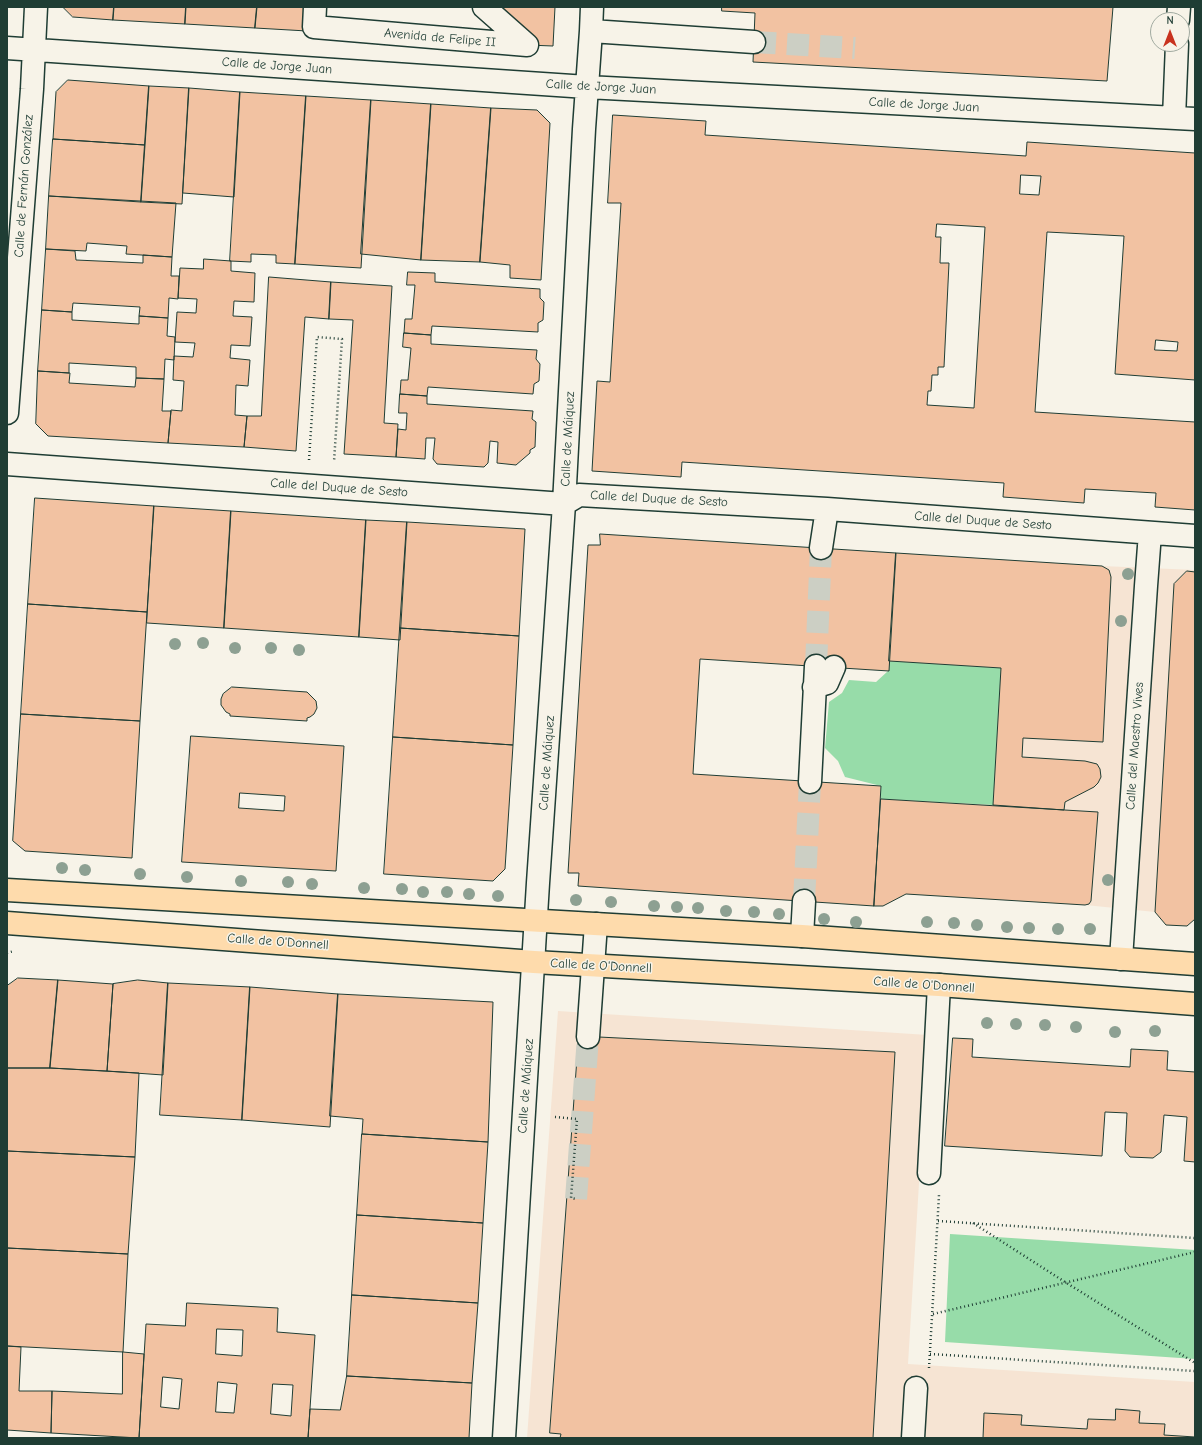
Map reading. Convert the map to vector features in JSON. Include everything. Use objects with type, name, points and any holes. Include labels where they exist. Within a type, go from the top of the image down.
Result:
[{"type":"main road","points":[[7,890],[802,936],[1195,964]]},
{"type":"main road","name":"Calle de O'Donnell","points":[[7,923],[534,962],[939,985],[1195,1004]]},
{"type":"street","name":"Calle de Fernán González","points":[[7,413],[36,7]]},
{"type":"street","name":"Avenida de Felipe II","points":[[315,7],[314,27],[527,45],[484,7]]},
{"type":"street","name":"Calle de Máiquez","points":[[504,1438],[536,920],[564,504],[592,7]]},
{"type":"street","points":[[591,31],[754,42]]},
{"type":"street","name":"Calle de Jorge Juan","points":[[7,48],[587,87],[1195,119]]},
{"type":"street","points":[[1174,118],[1176,52]]},
{"type":"street","name":"Calle del Duque de Sesto","points":[[7,464],[564,504],[579,495],[827,509],[1195,536]]},
{"type":"street","points":[[821,548],[827,509]]},
{"type":"street","name":"Calle del Maestro Vives","points":[[1121,959],[1150,533]]},
{"type":"street","points":[[818,782],[811,754],[821,673]]},
{"type":"street","points":[[802,936],[804,901]]},
{"type":"street","points":[[588,1037],[596,924]]},
{"type":"street","points":[[934,1181],[939,985]]},
{"type":"street","points":[[913,1438],[916,1388]]},
{"type":"path","points":[[307,486],[317,337],[342,339],[332,488]]},
{"type":"path","points":[[556,1117],[577,1119],[571,1198],[576,1199]]},
{"type":"path","points":[[929,1370],[938,1221],[934,1181]]},
{"type":"path","points":[[938,1221],[1195,1238]]},
{"type":"path","points":[[973,1223],[1195,1363]]},
{"type":"path","points":[[932,1314],[1195,1252]]},
{"type":"path","points":[[930,1354],[1195,1371]]},
{"type":"shaded area","points":[[896,553],[1102,566],[1195,570],[1195,916],[1085,905],[906,894],[883,906],[874,906]]},
{"type":"shaded area","points":[[558,1011],[928,1035],[908,1364],[1195,1382],[1195,1438],[527,1438]]},
{"type":"green space","points":[[889,661],[1001,668],[993,805],[881,799],[881,786],[845,777],[838,761],[825,748],[829,702],[842,693],[849,680],[876,682],[888,671]]},
{"type":"green space","points":[[950,1234],[1195,1250],[1195,1359],[945,1342]]},
{"type":"building","points":[[63,7],[114,7],[113,20],[73,17]]},
{"type":"building","points":[[114,7],[186,7],[185,24],[113,20]]},
{"type":"building","points":[[186,7],[257,7],[255,28],[185,24]]},
{"type":"building","points":[[257,7],[315,7],[307,31],[255,28]]},
{"type":"building","points":[[484,7],[555,7],[553,46],[527,45]]},
{"type":"building","points":[[722,7],[1113,7],[1107,81],[753,62],[755,13],[722,11]]},
{"type":"building","points":[[68,80],[149,86],[145,145],[53,139],[56,92]]},
{"type":"building","points":[[149,86],[189,88],[182,204],[141,202]]},
{"type":"building","points":[[189,88],[240,92],[234,197],[183,193]]},
{"type":"building","points":[[240,92],[306,96],[295,264],[276,263],[276,255],[251,254],[251,262],[230,261]]},
{"type":"building","points":[[306,96],[371,100],[361,268],[295,264]]},
{"type":"building","points":[[371,100],[431,104],[421,260],[361,254]]},
{"type":"building","points":[[431,104],[491,108],[480,262],[421,260]]},
{"type":"building","points":[[491,108],[537,110],[550,123],[541,280],[510,278],[510,265],[480,262]]},
{"type":"building","points":[[613,115],[706,121],[705,135],[1026,156],[1027,142],[1195,153],[1195,380],[1115,374],[1124,236],[1047,232],[1035,412],[1195,422],[1195,510],[1155,507],[1156,493],[1085,489],[1084,503],[1003,497],[1004,483],[682,462],[681,477],[592,471],[597,381],[610,382],[621,203],[608,203]],"holes":[[[1021,175],[1041,176],[1039,195],[1020,194]],[[937,224],[985,227],[974,408],[927,405],[928,391],[931,391],[932,375],[938,375],[938,367],[944,367],[949,263],[940,263],[941,237],[936,237]],[[1156,340],[1178,342],[1177,351],[1155,350]]]},
{"type":"building","points":[[53,139],[145,145],[141,202],[49,196]]},
{"type":"building","points":[[49,196],[176,203],[172,257],[126,254],[127,246],[87,243],[86,251],[46,249]]},
{"type":"building","points":[[46,249],[75,251],[76,260],[143,263],[143,255],[172,257],[171,276],[179,276],[178,299],[169,298],[168,318],[139,316],[140,307],[73,303],[72,312],[42,310]]},
{"type":"building","points":[[204,259],[231,261],[231,271],[255,273],[254,302],[234,301],[233,316],[252,317],[250,346],[231,345],[230,358],[250,360],[248,386],[236,385],[235,415],[247,416],[244,447],[168,443],[171,410],[182,411],[184,381],[173,380],[174,356],[193,357],[195,343],[175,342],[177,312],[196,313],[197,299],[178,298],[180,268],[203,269]]},
{"type":"building","points":[[408,272],[435,273],[435,282],[540,289],[540,298],[544,302],[543,320],[538,323],[538,332],[432,326],[431,335],[404,333],[405,319],[412,319],[415,285],[407,285]]},
{"type":"building","points":[[269,277],[331,282],[329,319],[305,317],[296,451],[244,447],[247,416],[261,416]]},
{"type":"building","points":[[331,282],[392,286],[384,423],[398,424],[396,457],[344,454],[353,320],[329,319]]},
{"type":"building","points":[[42,310],[72,312],[72,320],[139,324],[139,316],[168,318],[167,336],[175,337],[174,360],[165,359],[164,379],[136,378],[136,367],[69,363],[69,373],[38,371]]},
{"type":"building","points":[[404,333],[431,335],[431,344],[537,350],[536,359],[540,364],[539,381],[534,384],[533,394],[428,387],[427,396],[400,394],[401,380],[408,380],[411,348],[403,347]]},
{"type":"building","points":[[38,371],[70,373],[69,383],[135,387],[136,378],[164,379],[162,411],[171,411],[168,443],[48,436],[36,424]]},
{"type":"building","points":[[400,394],[427,396],[427,404],[533,411],[532,419],[536,422],[535,447],[530,450],[530,453],[516,465],[497,463],[498,442],[490,441],[488,463],[484,467],[437,464],[433,459],[435,438],[426,438],[425,459],[396,457],[398,429],[406,430],[407,413],[399,413]]},
{"type":"building","points":[[35,498],[154,506],[147,612],[28,604]]},
{"type":"building","points":[[154,506],[231,511],[224,628],[147,623]]},
{"type":"building","points":[[231,511],[366,520],[359,637],[224,628]]},
{"type":"building","points":[[366,520],[407,522],[400,640],[359,637]]},
{"type":"building","points":[[407,522],[525,529],[519,636],[400,628]]},
{"type":"building","points":[[600,534],[896,553],[889,671],[700,659],[693,774],[881,786],[874,906],[578,886],[579,873],[568,873],[588,545],[600,545]]},
{"type":"building","points":[[896,553],[1102,566],[1109,570],[1111,577],[1103,742],[1023,738],[1022,757],[1085,761],[1097,764],[1100,769],[1101,777],[1098,783],[1094,787],[1065,802],[1064,810],[993,805],[1001,668],[889,661]]},
{"type":"building","points":[[1187,571],[1195,572],[1195,919],[1187,926],[1166,925],[1155,912],[1174,584]]},
{"type":"building","points":[[28,604],[147,612],[140,721],[21,714]]},
{"type":"building","points":[[400,628],[519,636],[513,745],[393,737]]},
{"type":"building","points":[[232,687],[307,692],[316,701],[317,708],[314,714],[307,718],[307,721],[230,716],[230,714],[226,712],[221,705],[221,699],[223,694]]},
{"type":"building","points":[[21,714],[140,721],[132,858],[25,851],[13,841]]},
{"type":"building","points":[[191,736],[344,746],[336,871],[182,862]],"holes":[[[240,793],[285,796],[284,811],[239,808]]]},
{"type":"building","points":[[393,737],[513,745],[505,869],[493,881],[384,874]]},
{"type":"building","points":[[881,799],[1098,812],[1091,901],[1089,904],[1085,905],[906,894],[883,906],[874,906]]},
{"type":"building","points":[[18,978],[58,980],[50,1068],[7,1068],[7,986]]},
{"type":"building","points":[[58,980],[113,984],[107,1071],[50,1068]]},
{"type":"building","points":[[138,980],[168,983],[163,1075],[107,1071],[113,984]]},
{"type":"building","points":[[168,983],[250,987],[242,1120],[160,1115]]},
{"type":"building","points":[[250,987],[338,994],[330,1127],[242,1120]]},
{"type":"building","points":[[338,994],[493,1002],[488,1142],[362,1134],[363,1119],[330,1116]]},
{"type":"building","points":[[579,1036],[895,1052],[873,1438],[560,1438],[561,1434],[550,1433]]},
{"type":"building","points":[[953,1038],[973,1039],[972,1057],[1130,1067],[1131,1049],[1168,1051],[1167,1070],[1195,1072],[1195,1162],[1184,1161],[1187,1117],[1164,1115],[1161,1152],[1153,1158],[1130,1157],[1125,1151],[1127,1113],[1105,1112],[1102,1156],[945,1146]]},
{"type":"building","points":[[7,1068],[50,1068],[139,1073],[135,1157],[7,1151]]},
{"type":"building","points":[[362,1134],[488,1142],[483,1223],[357,1215]]},
{"type":"building","points":[[7,1151],[135,1157],[128,1254],[7,1248]]},
{"type":"building","points":[[357,1215],[483,1223],[478,1303],[352,1295]]},
{"type":"building","points":[[7,1248],[128,1254],[123,1352],[7,1346]]},
{"type":"building","points":[[352,1295],[478,1303],[472,1383],[347,1376]]},
{"type":"building","points":[[187,1303],[278,1308],[277,1332],[315,1335],[308,1438],[139,1438],[146,1324],[185,1326]],"holes":[[[217,1329],[243,1330],[242,1356],[216,1354]],[[163,1377],[182,1379],[179,1409],[161,1407]],[[218,1382],[237,1384],[234,1413],[216,1412]],[[273,1384],[293,1385],[291,1416],[271,1414]]]},
{"type":"building","points":[[7,1346],[21,1347],[19,1391],[52,1391],[51,1433],[7,1430]]},
{"type":"building","points":[[123,1352],[144,1354],[139,1438],[51,1433],[52,1391],[122,1394]]},
{"type":"building","points":[[347,1376],[472,1383],[469,1438],[308,1438],[310,1409],[340,1410]]},
{"type":"building","points":[[1116,1409],[1140,1411],[1139,1423],[1165,1424],[1164,1435],[1195,1438],[983,1438],[984,1413],[1022,1415],[1021,1425],[1087,1429],[1088,1419],[1115,1420]]},
{"type":"tunnel","points":[[754,42],[855,48]]},
{"type":"tunnel","points":[[816,666],[821,548]]},
{"type":"tunnel","points":[[804,901],[810,782]]},
{"type":"tunnel","points":[[576,1199],[588,1037]]}]
